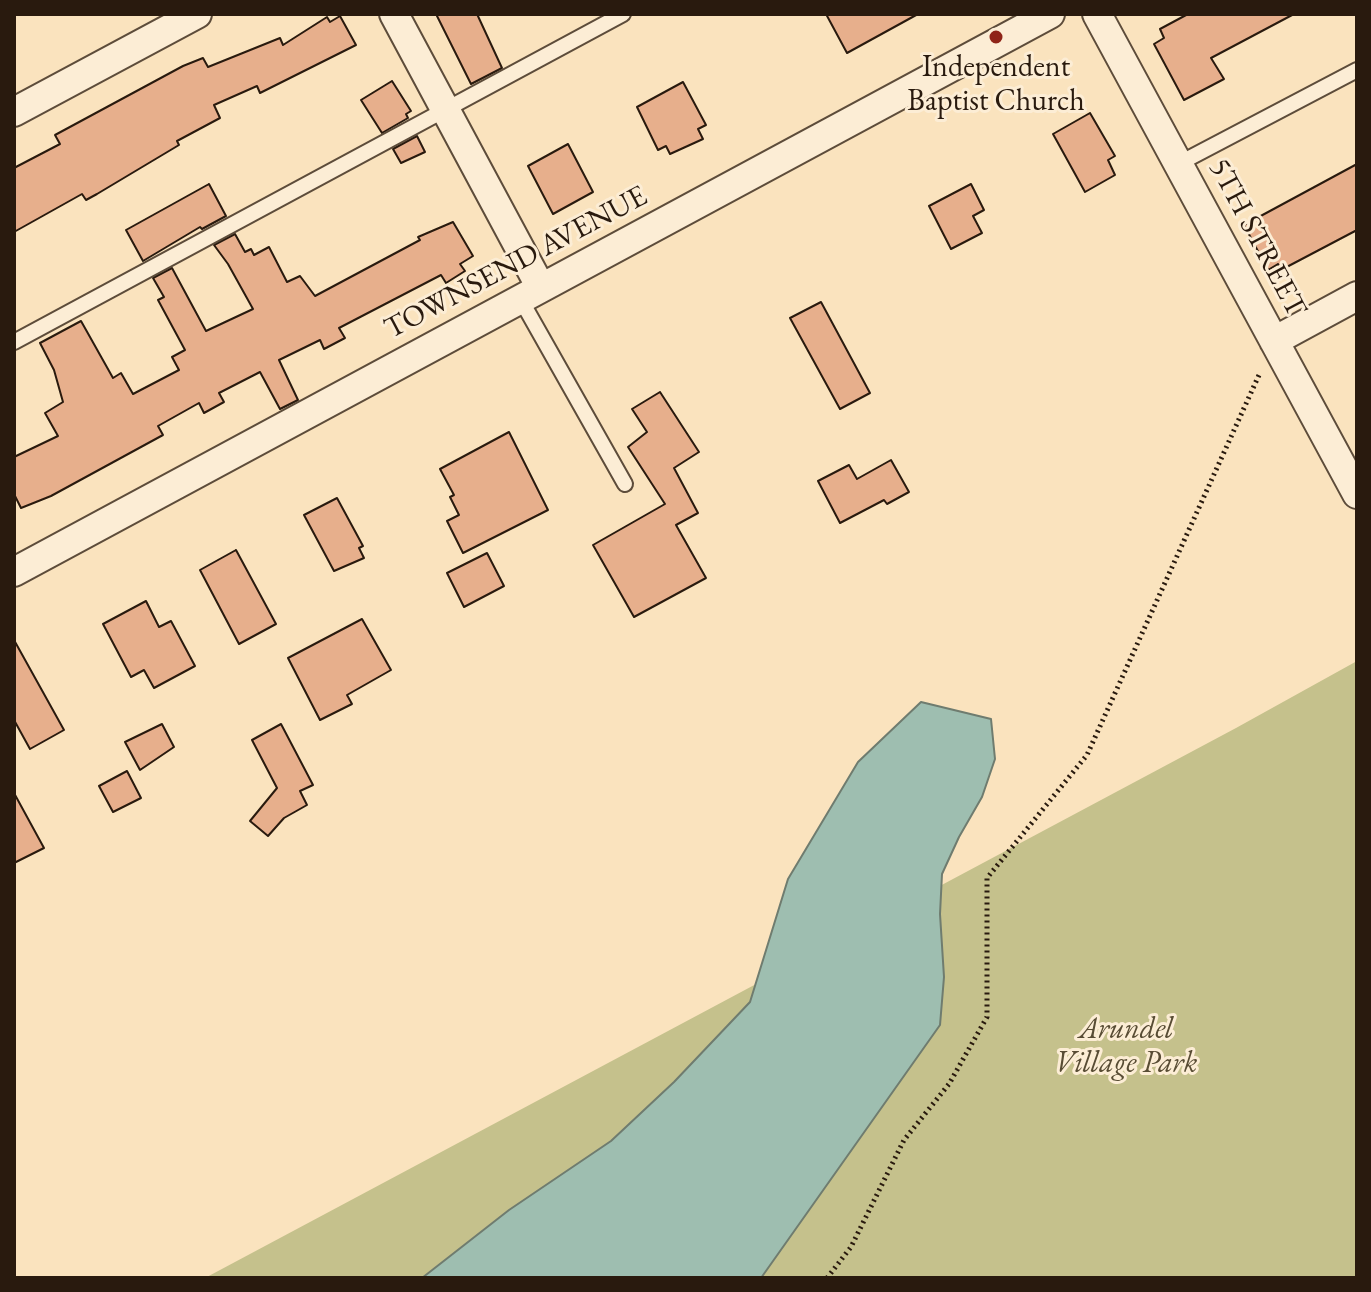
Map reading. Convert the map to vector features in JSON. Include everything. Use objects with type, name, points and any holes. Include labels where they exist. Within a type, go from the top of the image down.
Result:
[{"type":"street","points":[[14,112],[197,14]]},
{"type":"street","points":[[394,14],[446,109],[531,294]]},
{"type":"street","name":"TOWNSEND AVENUE","points":[[14,572],[1050,14]]},
{"type":"street","name":"5TH STREET","points":[[1097,14],[1355,487]]},
{"type":"street","points":[[1274,341],[1357,296]]},
{"type":"lane","points":[[14,342],[623,14]]},
{"type":"lane","points":[[1178,164],[1357,70]]},
{"type":"lane","points":[[531,294],[625,484]]},
{"type":"path","points":[[827,1278],[851,1247],[904,1140],[949,1084],[987,1017],[987,878],[1087,755],[1274,341]]},
{"type":"green space","name":"Arundel Village Park","points":[[1357,661],[1357,1278],[205,1278],[1236,728]]},
{"type":"shaded area","points":[[921,702],[991,719],[995,759],[982,797],[942,874],[940,914],[944,977],[940,1025],[761,1278],[422,1278],[509,1210],[611,1141],[674,1082],[750,1002],[788,879],[858,762]]},
{"type":"building","points":[[436,14],[477,14],[502,68],[471,84]]},
{"type":"building","points":[[826,14],[918,14],[847,53]]},
{"type":"building","points":[[1188,14],[1294,14],[1211,58],[1224,79],[1184,100],[1154,44],[1164,38],[1160,29]]},
{"type":"building","points":[[340,16],[356,45],[260,93],[257,86],[214,105],[220,118],[177,141],[179,145],[86,200],[82,194],[14,232],[14,168],[60,144],[55,135],[183,66],[203,58],[208,67],[280,38],[283,45],[327,17],[330,22]]},
{"type":"building","points":[[392,81],[411,111],[406,114],[408,118],[382,133],[361,100]]},
{"type":"building","points":[[683,82],[706,125],[698,129],[703,139],[670,154],[666,146],[658,150],[637,107]]},
{"type":"building","points":[[1090,113],[1115,156],[1108,160],[1115,175],[1085,192],[1053,134]]},
{"type":"building","points":[[417,136],[425,152],[401,163],[393,149]]},
{"type":"building","points":[[568,144],[593,192],[553,214],[528,166]]},
{"type":"building","points":[[1357,164],[1357,230],[1281,270],[1278,264],[1268,270],[1244,225]]},
{"type":"building","points":[[209,184],[226,216],[202,229],[200,227],[143,261],[126,230]]},
{"type":"building","points":[[971,184],[984,210],[973,216],[982,233],[951,249],[929,206]]},
{"type":"building","points":[[453,222],[473,256],[460,264],[465,271],[446,283],[441,275],[339,328],[345,338],[324,349],[320,340],[279,360],[298,400],[280,409],[260,372],[219,393],[224,402],[204,413],[199,403],[158,426],[163,435],[51,496],[21,508],[14,494],[14,457],[58,436],[45,413],[63,402],[54,370],[40,343],[81,321],[113,378],[121,373],[133,394],[179,370],[172,357],[185,350],[158,300],[164,297],[153,278],[172,268],[206,331],[253,309],[214,245],[235,234],[245,252],[251,249],[254,255],[269,247],[287,282],[300,276],[315,296],[420,240],[418,237]]},
{"type":"building","points":[[821,302],[870,393],[840,409],[790,318]]},
{"type":"building","points":[[660,392],[699,452],[674,468],[698,513],[676,525],[706,578],[634,617],[593,545],[665,504],[628,447],[647,432],[632,409]]},
{"type":"building","points":[[509,432],[548,510],[463,553],[447,521],[459,515],[450,497],[454,495],[440,469]]},
{"type":"building","points":[[891,460],[909,492],[887,504],[884,500],[840,523],[818,481],[849,465],[857,479]]},
{"type":"building","points":[[337,498],[363,546],[359,548],[364,558],[334,571],[304,515]]},
{"type":"building","points":[[236,550],[276,624],[239,644],[200,570]]},
{"type":"building","points":[[487,553],[504,586],[464,607],[447,573]]},
{"type":"building","points":[[146,601],[159,627],[171,621],[195,666],[154,688],[144,670],[131,677],[103,624]]},
{"type":"building","points":[[362,619],[391,670],[347,695],[352,704],[320,720],[288,658]]},
{"type":"building","points":[[14,640],[64,730],[30,749],[14,720]]},
{"type":"building","points":[[162,724],[174,747],[140,770],[125,742]]},
{"type":"building","points":[[281,724],[313,785],[300,791],[307,805],[284,818],[268,836],[250,821],[277,788],[252,740]]},
{"type":"building","points":[[127,771],[141,798],[113,812],[99,786]]},
{"type":"building","points":[[14,793],[44,848],[14,863]]},
{"type":"place","name":"Independent Baptist Church","points":[[996,37]]}]
